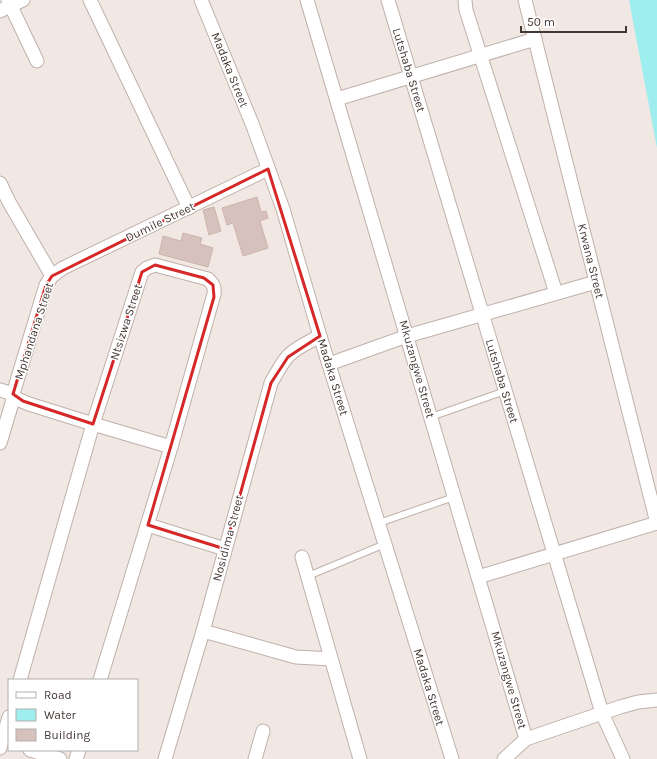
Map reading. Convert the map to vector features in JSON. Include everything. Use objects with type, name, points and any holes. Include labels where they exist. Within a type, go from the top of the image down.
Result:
[{"type":"street","points":[[90,0],[189,208]]},
{"type":"street","name":"Madaka Street","points":[[201,0],[253,126],[283,209],[320,336],[452,759]]},
{"type":"street","name":"Mkuzangwe Street","points":[[307,0],[526,739]]},
{"type":"street","name":"Lutshaba Street","points":[[388,0],[602,713],[623,759]]},
{"type":"street","points":[[465,0],[466,10],[556,293]]},
{"type":"street","name":"Krwana Street","points":[[525,0],[657,523]]},
{"type":"street","points":[[10,4],[37,61]]},
{"type":"street","points":[[336,99],[534,39]]},
{"type":"street","name":"Dumile Street","points":[[52,276],[63,268],[268,169]]},
{"type":"street","name":"Mphandana Street","points":[[0,183],[5,204],[52,276],[46,285],[13,394],[12,403],[0,443]]},
{"type":"street","name":"Ntsizwa Street","points":[[20,679],[93,424],[142,272],[155,265],[208,279],[215,289],[171,447],[100,679]]},
{"type":"street","points":[[329,364],[407,336],[596,282]]},
{"type":"street","name":"Nosidima Street","points":[[165,759],[203,631],[271,383],[278,369],[288,357],[297,349],[320,336]]},
{"type":"street","points":[[0,390],[13,394],[18,399],[29,404],[171,447]]},
{"type":"street","points":[[478,577],[657,523]]},
{"type":"street","points":[[148,525],[225,549]]},
{"type":"street","points":[[302,557],[360,759]]},
{"type":"street","points":[[203,631],[296,657],[331,658]]},
{"type":"street","points":[[504,759],[526,739],[620,707],[638,702],[657,700]]},
{"type":"street","points":[[3,744],[8,722]]},
{"type":"street","points":[[255,759],[262,731]]},
{"type":"street","points":[[33,751],[60,759]]},
{"type":"lane","points":[[431,417],[505,391]]},
{"type":"lane","points":[[379,523],[454,497]]},
{"type":"lane","points":[[308,576],[385,544]]},
{"type":"highlighted area","points":[[268,169],[320,336],[288,357],[271,383],[225,549],[148,525],[214,297],[213,285],[204,278],[155,265],[142,272],[93,424],[23,401],[13,394],[46,285],[52,276]]},
{"type":"water","points":[[629,0],[657,0],[657,148]]},
{"type":"building","points":[[257,197],[261,212],[266,211],[268,218],[260,221],[268,248],[243,256],[233,223],[227,225],[222,208]]},
{"type":"building","points":[[214,207],[221,231],[209,235],[203,210]]},
{"type":"building","points":[[183,233],[202,238],[200,244],[213,248],[208,267],[159,254],[163,236],[181,241]]}]
